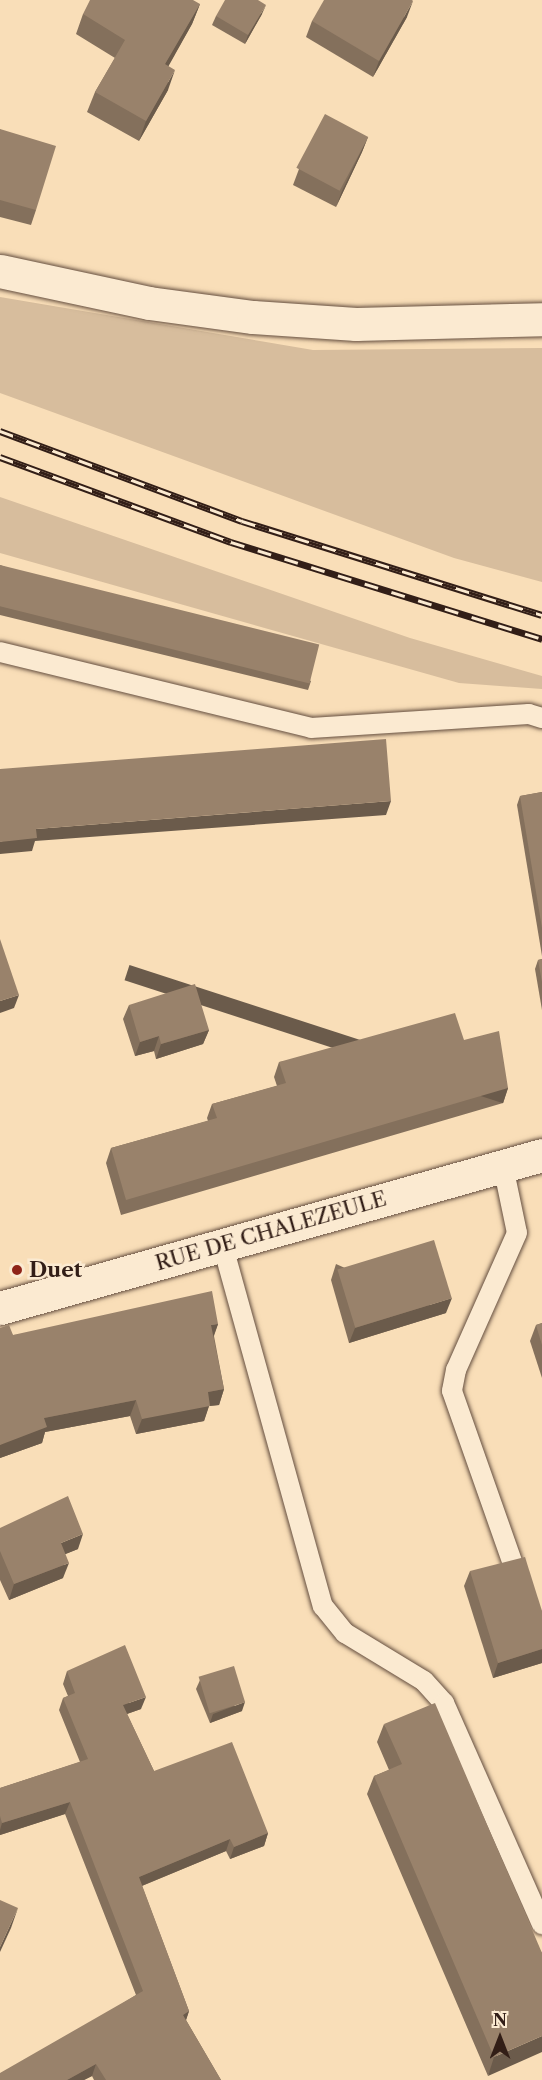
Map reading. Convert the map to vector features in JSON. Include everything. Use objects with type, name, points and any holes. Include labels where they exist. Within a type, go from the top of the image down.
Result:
[{"type":"street","points":[[0,271],[149,303],[253,318],[356,324],[542,319]]},
{"type":"street","name":"RUE DE CHALEZEULE","points":[[0,1308],[222,1243],[542,1155]]},
{"type":"lane","points":[[0,651],[311,728],[530,714],[542,718]]},
{"type":"lane","points":[[503,1166],[517,1233],[456,1370],[452,1391],[512,1561]]},
{"type":"lane","points":[[222,1243],[323,1606],[345,1633],[424,1681],[444,1702],[542,1924]]},
{"type":"shaded area","points":[[0,297],[313,350],[542,348],[542,582],[454,558],[0,393]]},
{"type":"shaded area","points":[[0,497],[410,638],[542,676],[542,689],[459,683],[0,553]]},
{"type":"building","points":[[90,0],[193,0],[200,4],[165,64],[175,70],[146,121],[95,92],[125,40],[83,14]]},
{"type":"building","points":[[225,0],[258,0],[266,5],[248,35],[216,16]]},
{"type":"building","points":[[324,0],[413,1],[379,61],[312,21]]},
{"type":"building","points":[[325,114],[368,137],[340,191],[296,168]]},
{"type":"building","points":[[0,129],[56,146],[36,210],[0,200]]},
{"type":"building","points":[[0,565],[319,645],[310,683],[0,606]]},
{"type":"building","points":[[386,739],[391,801],[36,829],[37,838],[0,842],[0,769]]},
{"type":"building","points":[[542,792],[542,928],[520,796]]},
{"type":"building","points":[[0,939],[19,995],[0,1001]]},
{"type":"building","points":[[542,959],[542,982],[538,960]]},
{"type":"building","points":[[195,984],[209,1030],[161,1044],[159,1036],[140,1042],[129,1005]]},
{"type":"building","points":[[455,1013],[464,1040],[499,1031],[508,1088],[126,1200],[111,1148],[217,1118],[212,1104],[286,1083],[279,1062]]},
{"type":"building","points":[[434,1240],[452,1298],[355,1328],[337,1270]]},
{"type":"building","points":[[212,1291],[218,1324],[211,1325],[224,1389],[208,1392],[210,1406],[142,1419],[136,1400],[44,1418],[47,1427],[0,1445],[0,1328],[9,1325],[13,1335]]},
{"type":"building","points":[[542,1323],[542,1345],[536,1325]]},
{"type":"building","points":[[68,1496],[83,1534],[61,1543],[69,1563],[14,1584],[0,1551],[0,1528]]},
{"type":"building","points":[[525,1557],[542,1611],[542,1649],[498,1663],[470,1571]]},
{"type":"building","points":[[125,1645],[146,1697],[123,1705],[154,1771],[232,1742],[268,1833],[234,1847],[230,1839],[139,1877],[189,2011],[183,2015],[221,2080],[106,2080],[96,2064],[67,2080],[0,2080],[0,2073],[143,1991],[70,1802],[2,1823],[0,1816],[0,1788],[88,1759],[63,1698],[75,1693],[67,1671]]},
{"type":"building","points":[[234,1666],[245,1702],[210,1713],[199,1677]]},
{"type":"building","points":[[435,1703],[542,1953],[542,2036],[494,2057],[374,1776],[402,1764],[384,1724]]},
{"type":"building","points":[[0,1900],[18,1908],[0,1947]]},
{"type":"railway","points":[[0,431],[242,521],[542,615]]},
{"type":"railway","points":[[0,457],[231,542],[542,639]]},
{"type":"place","name":"Duet","points":[[17,1270]]}]
